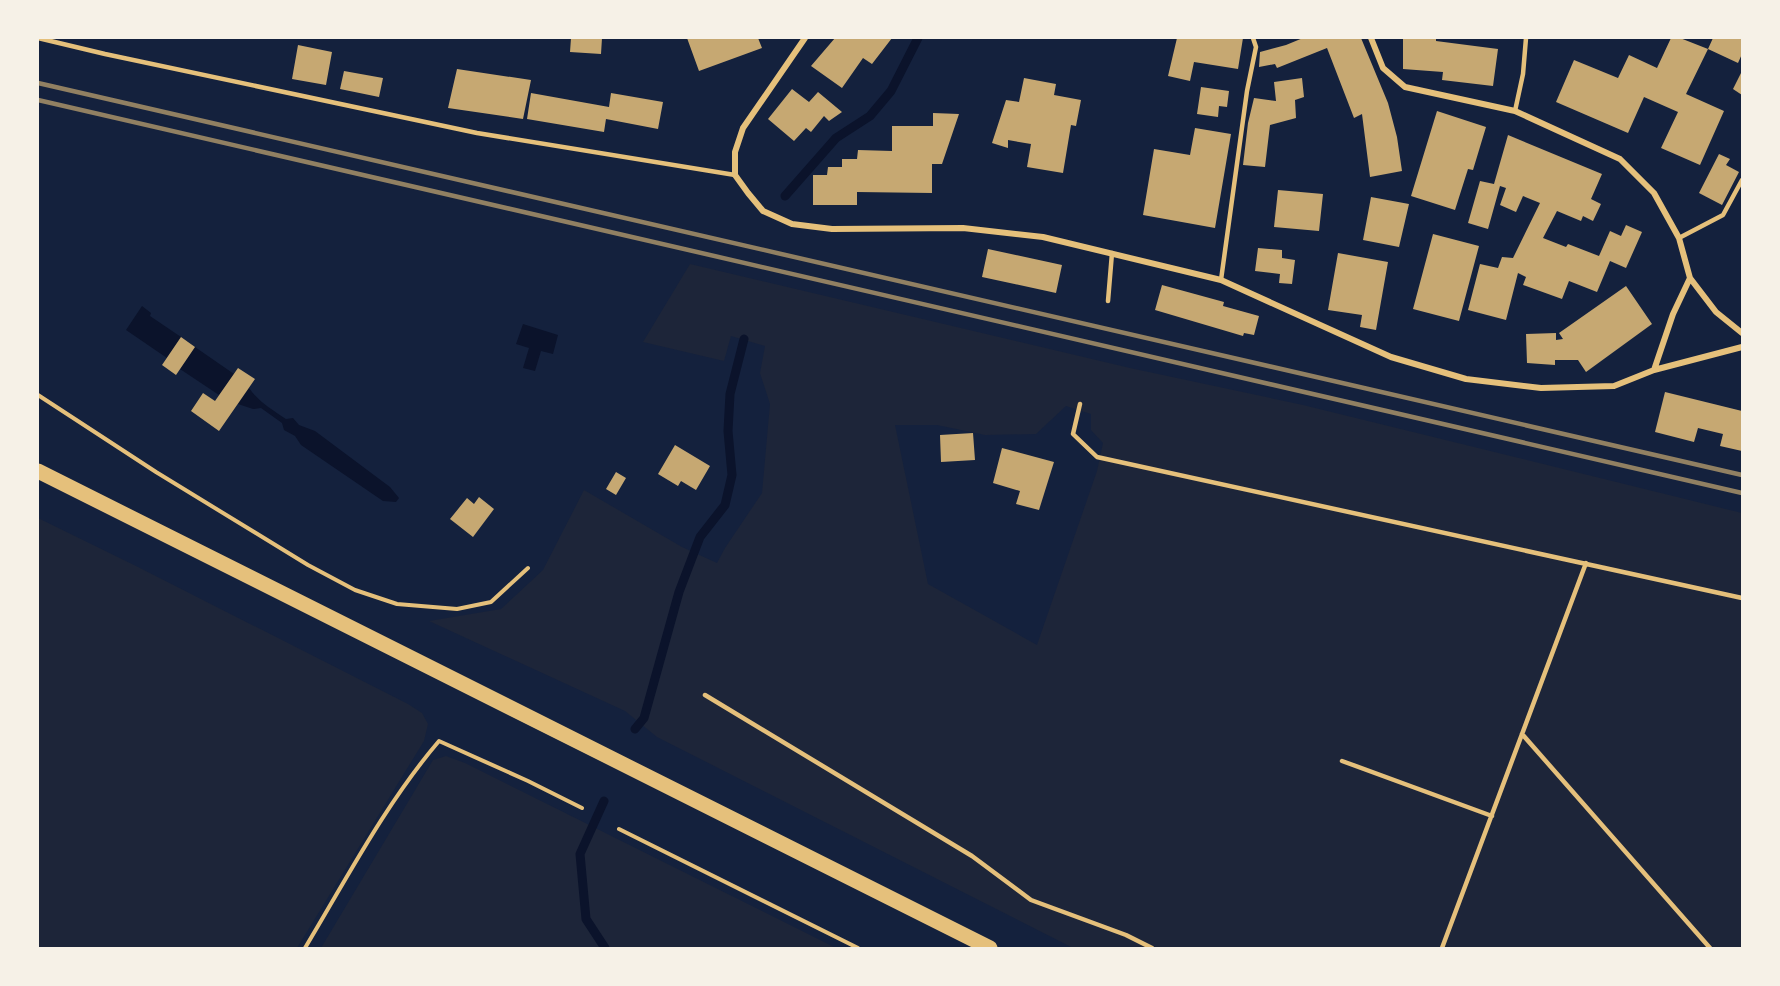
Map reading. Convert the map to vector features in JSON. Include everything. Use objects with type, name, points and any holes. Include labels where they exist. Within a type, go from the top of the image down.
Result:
[{"type":"main road","points":[[38,471],[990,948]]},
{"type":"street","points":[[805,38],[743,128],[735,152],[735,175],[763,211],[792,224],[832,229],[963,228],[1043,237],[1221,280],[1391,357],[1466,379],[1541,388],[1614,386],[1654,370],[1743,346]]},
{"type":"street","points":[[1371,38],[1383,68],[1405,87],[1515,111],[1620,159],[1654,193],[1679,238],[1690,278],[1716,312],[1743,333]]},
{"type":"street","points":[[1654,370],[1673,314],[1690,278]]},
{"type":"lane","points":[[38,38],[477,133],[735,175]]},
{"type":"lane","points":[[1221,280],[1247,91],[1256,47],[1253,38]]},
{"type":"lane","points":[[1515,111],[1523,74],[1526,38]]},
{"type":"lane","points":[[1679,238],[1722,215],[1743,180]]},
{"type":"lane","points":[[1108,302],[1112,254]]},
{"type":"lane","points":[[1080,404],[1072,434],[1097,457],[1743,598]]},
{"type":"lane","points":[[1442,948],[1586,563]]},
{"type":"lane","points":[[705,695],[972,856],[1032,900],[1126,935],[1152,948]]},
{"type":"lane","points":[[1522,734],[1710,948]]},
{"type":"lane","points":[[1342,761],[1492,816]]},
{"type":"path","points":[[38,395],[156,472],[298,559],[355,590],[397,604],[457,609],[491,602],[528,568]]},
{"type":"path","points":[[305,948],[391,805],[439,741],[582,808]]},
{"type":"path","points":[[619,829],[858,948]]},
{"type":"shaded area","points":[[690,264],[1130,368],[1303,405],[1742,513],[1742,948],[1073,948],[657,737],[625,711],[429,621],[501,609],[543,570],[584,490],[682,547],[717,563],[762,493],[770,404],[760,373],[765,346],[731,336],[724,361],[643,342]],"holes":[[[1066,406],[1091,414],[1091,430],[1103,443],[1097,471],[1037,645],[928,584],[895,425],[937,425],[985,435],[1036,434]]]},
{"type":"shaded area","points":[[142,306],[151,313],[150,316],[181,337],[167,358],[126,330]]},
{"type":"shaded area","points":[[523,324],[558,335],[553,354],[541,351],[535,371],[523,368],[529,348],[516,344]]},
{"type":"shaded area","points":[[195,347],[234,374],[219,395],[180,369]]},
{"type":"shaded area","points":[[249,388],[270,408],[286,419],[293,418],[299,425],[315,431],[390,487],[399,498],[396,502],[383,501],[301,445],[295,436],[284,430],[282,423],[261,408],[253,409],[238,404]]},
{"type":"shaded area","points":[[38,518],[422,713],[428,724],[424,741],[297,948],[38,948]]},
{"type":"shaded area","points":[[446,756],[465,763],[836,948],[321,948],[433,760]]},
{"type":"building","points":[[571,38],[602,38],[601,54],[570,52]]},
{"type":"building","points":[[687,38],[758,38],[762,48],[699,71]]},
{"type":"building","points":[[835,38],[892,38],[872,64],[863,58],[842,88],[811,66]]},
{"type":"building","points":[[1177,38],[1243,38],[1238,69],[1194,62],[1190,81],[1168,76]]},
{"type":"building","points":[[1303,38],[1361,38],[1388,103],[1397,137],[1402,171],[1370,177],[1362,114],[1354,118],[1327,48],[1277,68],[1275,64],[1259,67],[1260,52]]},
{"type":"building","points":[[1403,38],[1436,38],[1436,41],[1498,49],[1493,86],[1442,80],[1443,72],[1403,69]]},
{"type":"building","points":[[1671,38],[1680,38],[1708,49],[1686,94],[1724,111],[1700,165],[1661,148],[1678,112],[1644,97],[1628,133],[1556,102],[1574,60],[1618,78],[1629,55],[1657,68]]},
{"type":"building","points":[[1713,38],[1742,38],[1742,54],[1738,63],[1708,49]]},
{"type":"building","points":[[298,45],[332,52],[326,85],[292,79]]},
{"type":"building","points":[[457,69],[531,80],[523,119],[448,108]]},
{"type":"building","points":[[344,71],[383,78],[379,97],[340,89]]},
{"type":"building","points":[[1742,71],[1742,95],[1733,89]]},
{"type":"building","points":[[1024,78],[1056,84],[1054,95],[1081,100],[1076,126],[1071,125],[1063,173],[1027,167],[1031,144],[1008,140],[1008,148],[992,143],[1006,100],[1019,102]]},
{"type":"building","points":[[1302,78],[1304,97],[1295,100],[1296,118],[1270,125],[1265,167],[1243,165],[1248,123],[1254,98],[1276,101],[1274,82]]},
{"type":"building","points":[[1201,87],[1229,91],[1227,107],[1219,106],[1218,117],[1197,114]]},
{"type":"building","points":[[792,89],[809,102],[818,92],[842,112],[829,121],[824,116],[811,132],[806,128],[794,141],[768,119]]},
{"type":"building","points":[[531,93],[609,107],[611,93],[663,102],[658,129],[606,119],[604,132],[527,119]]},
{"type":"building","points":[[1437,111],[1486,127],[1473,170],[1468,169],[1455,210],[1411,196]]},
{"type":"building","points":[[933,113],[959,114],[942,164],[932,164],[932,193],[857,192],[857,205],[813,205],[813,175],[827,175],[828,167],[842,167],[842,159],[857,159],[858,150],[892,151],[892,126],[933,126]]},
{"type":"building","points":[[1195,128],[1231,134],[1215,228],[1143,215],[1154,149],[1190,155]]},
{"type":"building","points":[[1508,135],[1602,174],[1591,199],[1601,204],[1593,221],[1583,216],[1581,221],[1557,211],[1543,238],[1566,247],[1568,244],[1599,256],[1610,231],[1621,236],[1626,225],[1642,232],[1626,268],[1610,261],[1597,292],[1569,281],[1562,299],[1523,285],[1526,277],[1518,273],[1506,320],[1468,310],[1480,264],[1498,268],[1502,257],[1513,258],[1540,203],[1523,196],[1516,212],[1500,205],[1506,188],[1500,186],[1488,229],[1468,223],[1480,181],[1494,184]]},
{"type":"building","points":[[1719,154],[1730,159],[1726,165],[1739,172],[1722,205],[1699,193]]},
{"type":"building","points":[[1278,190],[1323,194],[1319,231],[1274,227]]},
{"type":"building","points":[[1371,197],[1409,204],[1399,247],[1363,240]]},
{"type":"building","points":[[1433,234],[1479,246],[1459,321],[1413,309]]},
{"type":"building","points":[[1258,248],[1282,250],[1282,258],[1295,260],[1292,284],[1279,283],[1280,274],[1255,271]]},
{"type":"building","points":[[988,249],[1062,265],[1056,293],[982,277]]},
{"type":"building","points":[[1338,253],[1388,262],[1376,330],[1360,327],[1362,315],[1328,310]]},
{"type":"building","points":[[1162,285],[1224,302],[1223,306],[1259,316],[1254,335],[1244,333],[1243,336],[1155,310]]},
{"type":"building","points":[[1626,286],[1652,324],[1586,372],[1578,360],[1555,360],[1555,365],[1527,363],[1526,334],[1556,333],[1556,340],[1563,339],[1559,333]]},
{"type":"building","points":[[181,337],[195,347],[176,375],[162,365]]},
{"type":"building","points":[[238,368],[255,379],[219,431],[191,411],[203,393],[215,401]]},
{"type":"building","points":[[1665,392],[1742,411],[1742,451],[1720,446],[1723,434],[1698,428],[1694,442],[1655,432]]},
{"type":"building","points":[[973,433],[975,460],[941,462],[940,435]]},
{"type":"building","points":[[675,445],[710,466],[696,490],[681,481],[678,486],[658,474]]},
{"type":"building","points":[[1002,448],[1054,462],[1039,510],[1016,504],[1020,491],[993,483]]},
{"type":"building","points":[[616,472],[626,478],[616,495],[606,489]]},
{"type":"building","points":[[479,497],[494,509],[473,537],[450,519],[467,498],[474,504]]},
{"type":"waterway","points":[[785,196],[836,138],[870,116],[891,91],[918,38]]},
{"type":"waterway","points":[[635,729],[644,718],[679,592],[700,537],[725,505],[732,475],[728,431],[730,394],[744,339]]},
{"type":"waterway","points":[[604,801],[580,854],[586,919],[605,948]]},
{"type":"railway","points":[[38,83],[1742,475]]},
{"type":"railway","points":[[38,100],[1742,493]]}]
